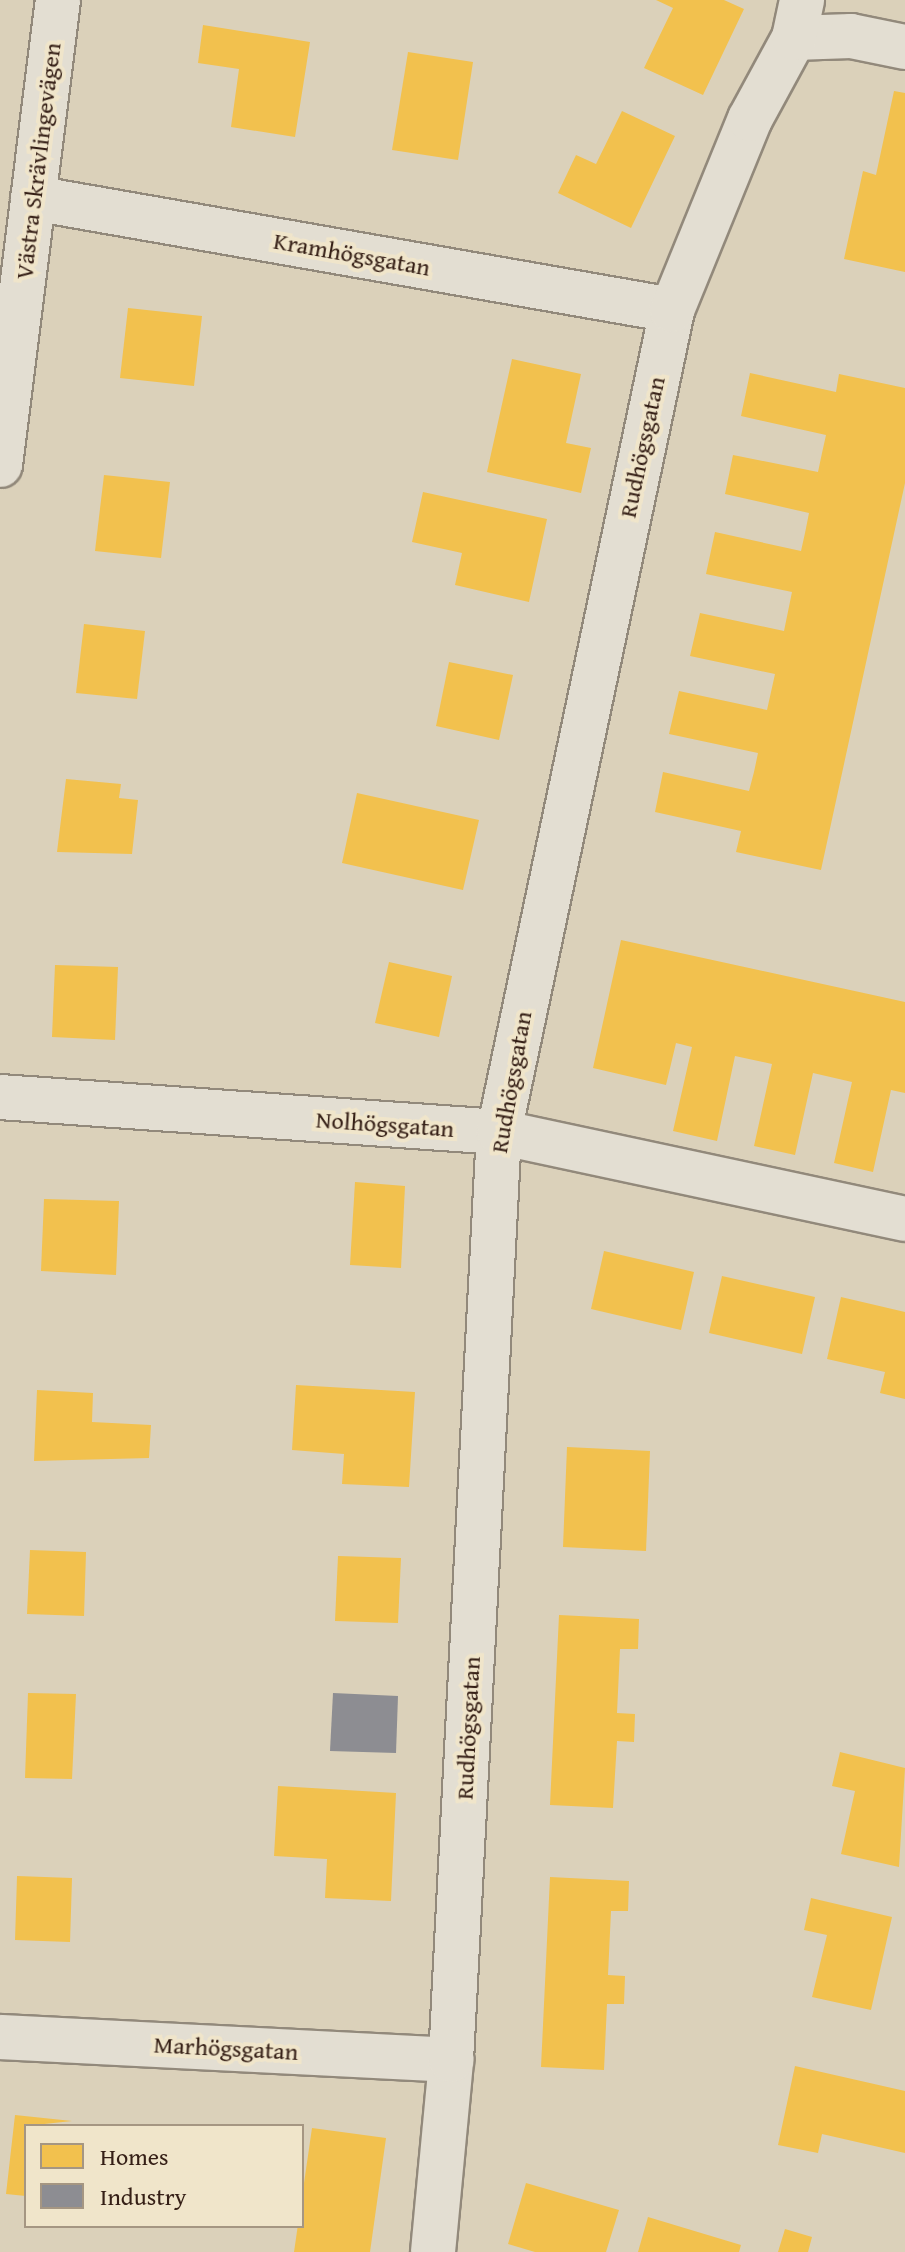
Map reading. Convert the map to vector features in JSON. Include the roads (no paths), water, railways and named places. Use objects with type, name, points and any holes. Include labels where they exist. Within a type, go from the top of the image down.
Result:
[{"type":"street","name":"Västra Skrävlingevägen","points":[[0,465],[58,0]]},
{"type":"street","points":[[798,19],[851,36],[905,47]]},
{"type":"street","name":"Rudhögsgatan","points":[[433,2252],[451,2060],[499,1132],[672,310],[750,119],[798,19]]},
{"type":"street","name":"Kramhögsgatan","points":[[33,198],[672,310]]},
{"type":"street","name":"Nolhögsgatan","points":[[0,1097],[499,1132],[905,1219]]},
{"type":"street","name":"Marhögsgatan","points":[[0,2037],[451,2060]]}]
